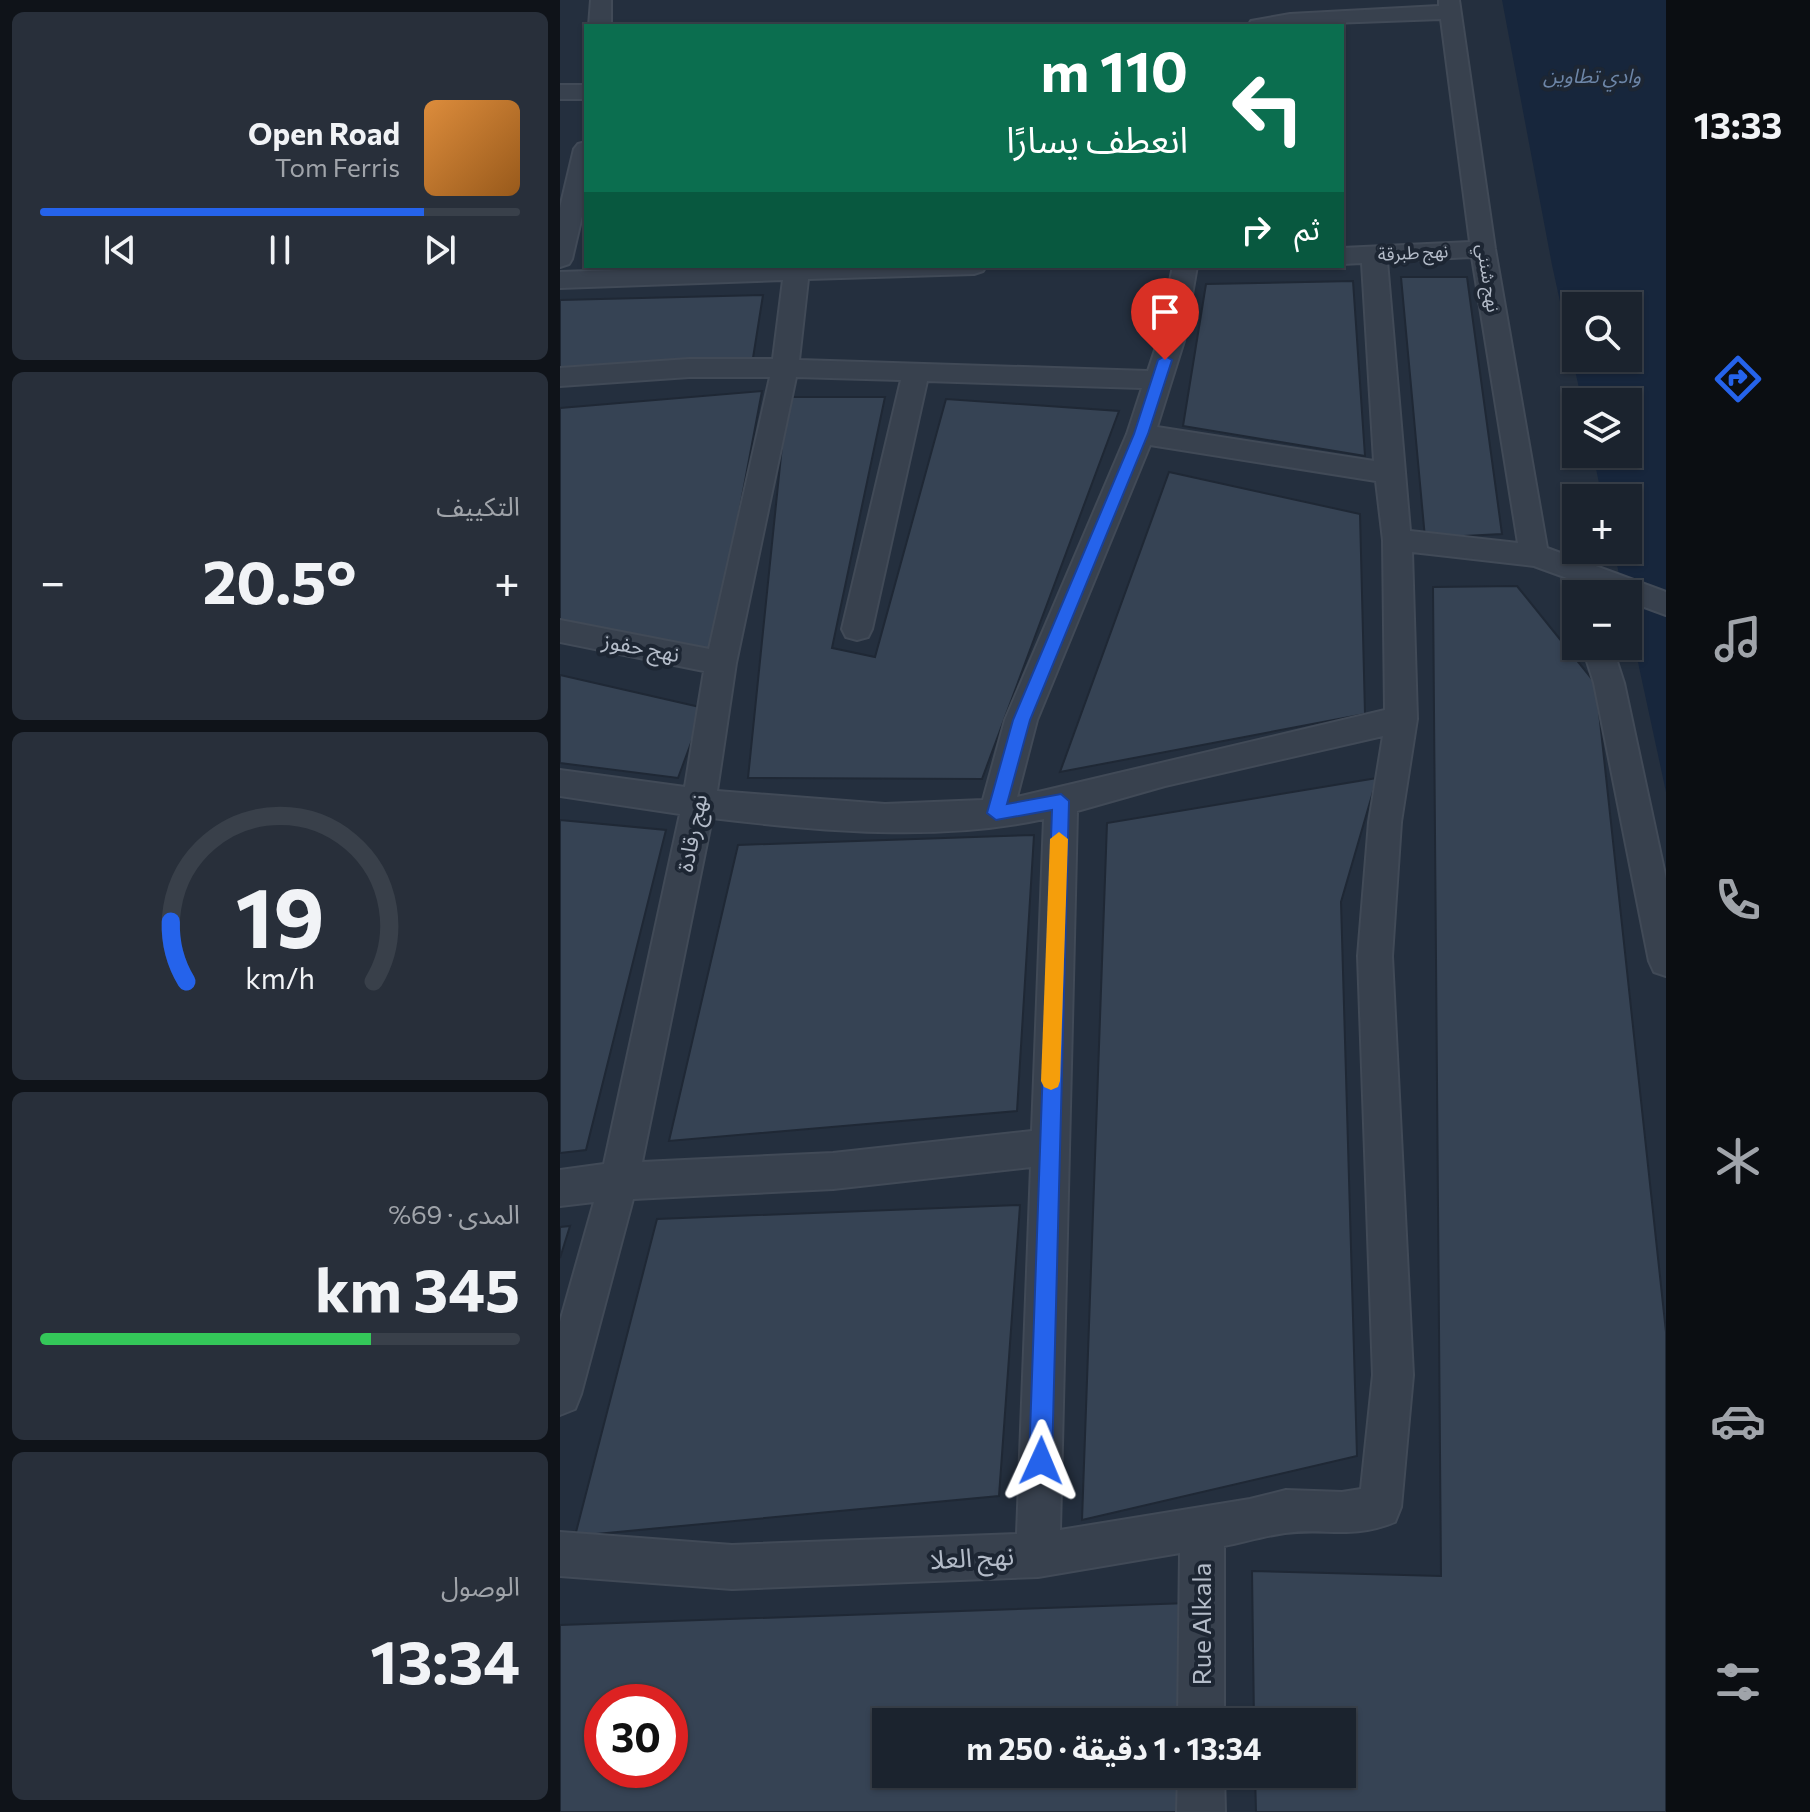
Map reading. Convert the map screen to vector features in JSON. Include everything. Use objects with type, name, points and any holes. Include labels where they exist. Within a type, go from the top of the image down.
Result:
[{"type":"street","points":[[600,24],[601,0]]},
{"type":"street","points":[[1263,24],[1290,10],[1450,6]]},
{"type":"street","name":"نهج شنني","points":[[1450,6],[1483,249],[1534,555]]},
{"type":"street","points":[[560,92],[584,92]]},
{"type":"street","points":[[560,259],[584,157]]},
{"type":"street","name":"نهج طبرقة","points":[[1358,255],[1483,249]]},
{"type":"street","points":[[560,783],[699,803],[910,816],[996,813],[1061,801],[1401,719],[1397,540],[1358,255]]},
{"type":"street","points":[[560,280],[797,268]]},
{"type":"street","name":"نهج رقادة","points":[[560,1394],[619,1181],[699,803],[721,663],[785,368],[797,268]]},
{"type":"street","points":[[996,813],[1021,720],[1141,434],[1171,341],[1185,268]]},
{"type":"street","points":[[560,377],[689,368],[785,368],[1159,380]]},
{"type":"street","points":[[857,629],[916,373]]},
{"type":"street","points":[[1141,434],[1389,473]]},
{"type":"street","points":[[1397,540],[1534,555],[1577,580]]},
{"type":"street","points":[[1642,598],[1666,604]]},
{"type":"street","name":"نهج حفوز","points":[[560,631],[721,663]]},
{"type":"street","points":[[1602,660],[1609,683],[1666,961]]},
{"type":"street","name":"نهج العلا","points":[[560,1554],[732,1567],[1038,1555],[1250,1520],[1286,1511],[1342,1513],[1380,1507],[1393,1375],[1375,956],[1385,822],[1401,719]]},
{"type":"street","points":[[1038,1555],[1048,1147],[1061,801]]},
{"type":"street","points":[[560,1188],[619,1181],[833,1171],[1048,1147]]},
{"type":"street","name":"Rue Alkala","points":[[1201,1708],[1202,1527]]},
{"type":"street","points":[[1201,1788],[1201,1812]]},
{"type":"water","name":"وادي تطاوين","points":[[1502,0],[1666,0],[1666,792],[1638,660],[1642,660],[1642,580],[1620,580],[1617,564],[1642,564],[1642,484],[1599,484],[1596,468],[1642,468],[1642,388],[1579,388],[1575,372],[1642,372],[1642,292],[1562,292],[1562,311]]},
{"type":"building","points":[[1401,277],[1467,277],[1502,534],[1425,538]]},
{"type":"building","points":[[1353,281],[1365,456],[1183,426],[1206,284]]},
{"type":"building","points":[[763,295],[753,358],[560,371],[560,300]]},
{"type":"building","points":[[762,391],[713,651],[560,620],[560,408]]},
{"type":"building","points":[[787,397],[885,397],[832,648],[875,657],[946,399],[1119,411],[982,779],[748,778]]},
{"type":"building","points":[[1169,472],[1360,514],[1365,714],[1060,772]]},
{"type":"building","points":[[1517,586],[1562,642],[1562,660],[1577,660],[1596,684],[1666,1332],[1666,1812],[1256,1812],[1255,1788],[1356,1788],[1356,1708],[1254,1708],[1252,1571],[1441,1576],[1433,587]]},
{"type":"building","points":[[560,675],[704,708],[678,778],[560,763]]},
{"type":"building","points":[[1377,778],[1341,902],[1357,1456],[1082,1520],[1107,823]]},
{"type":"building","points":[[560,820],[666,830],[586,1150],[560,1153]]},
{"type":"building","points":[[1034,835],[1017,1111],[669,1141],[738,845]]},
{"type":"building","points":[[1020,1205],[999,1496],[575,1536],[657,1219]]},
{"type":"building","points":[[570,1226],[560,1258],[560,1227]]},
{"type":"building","points":[[1189,1603],[1185,1708],[872,1708],[872,1788],[1182,1788],[1181,1812],[560,1812],[560,1625]]},
{"type":"slow traffic","points":[[1051,1081],[1059,839]]},
{"type":"route","points":[[1041,1461],[1048,1147],[1061,801],[996,813],[1021,720],[1141,434],[1165,360]]}]
